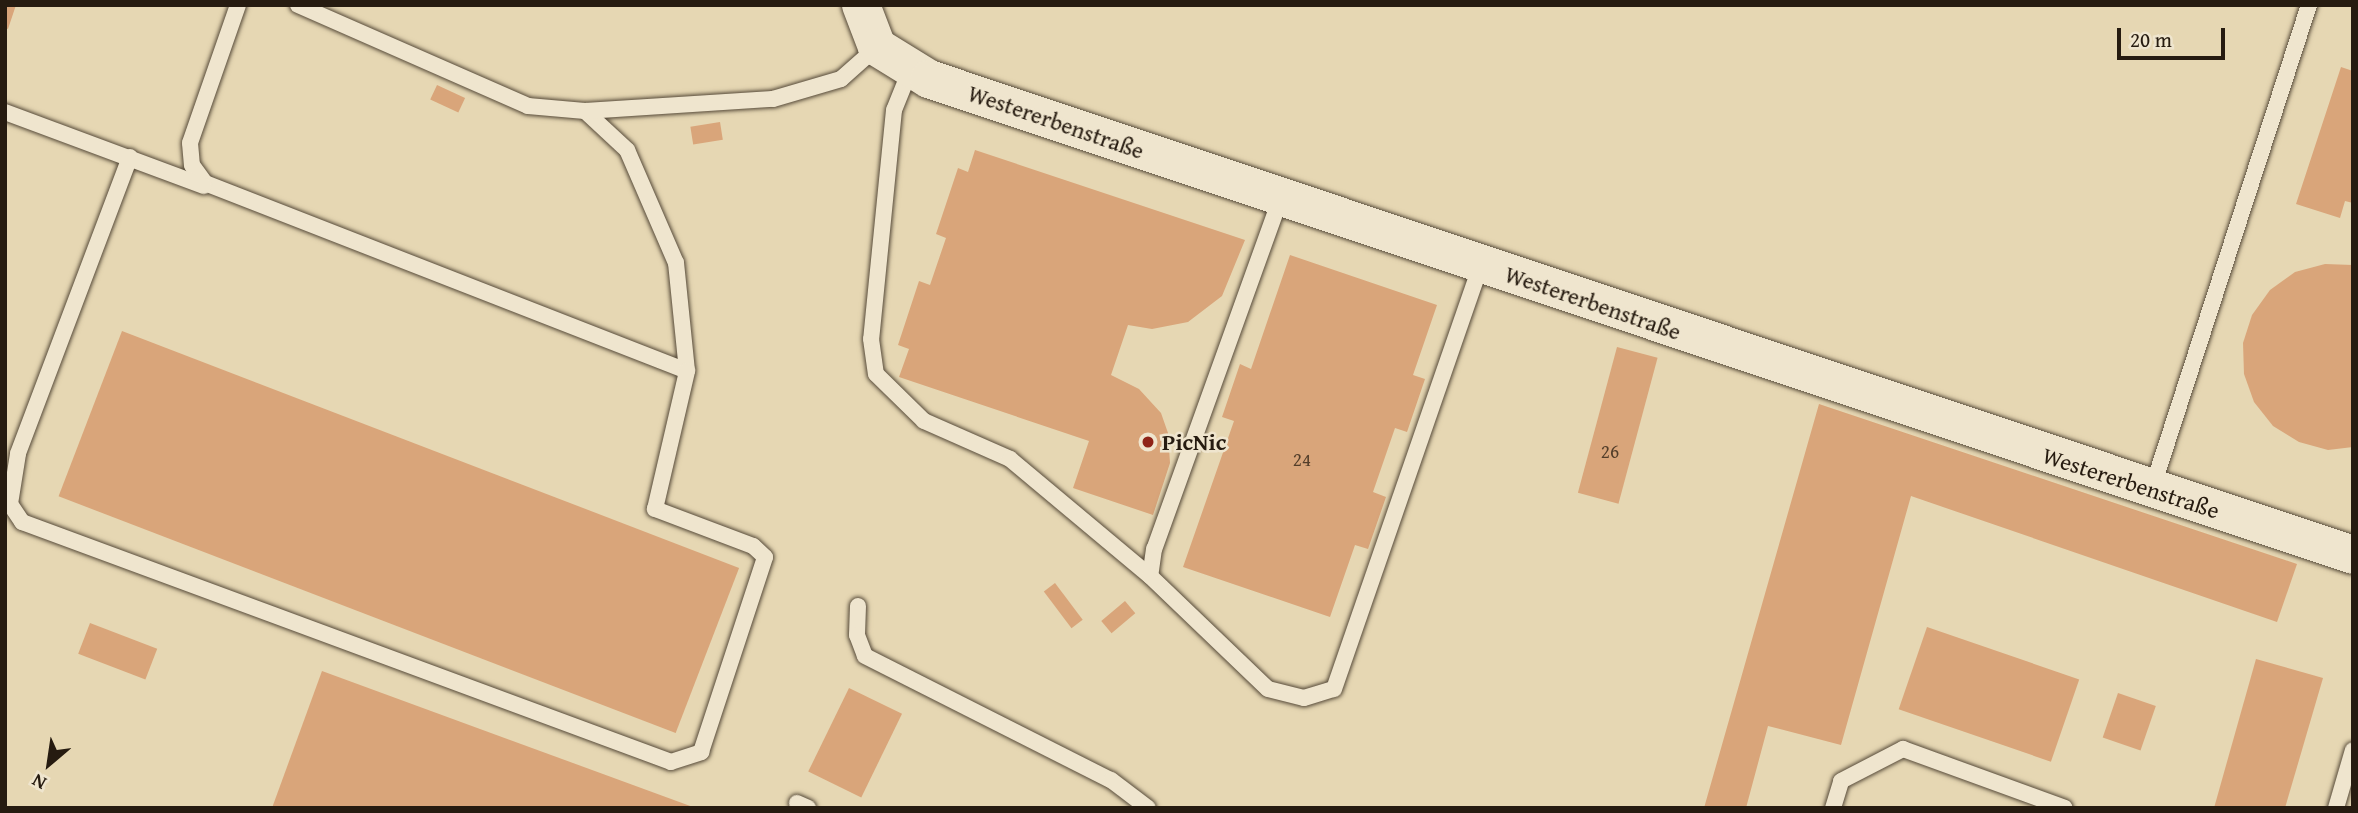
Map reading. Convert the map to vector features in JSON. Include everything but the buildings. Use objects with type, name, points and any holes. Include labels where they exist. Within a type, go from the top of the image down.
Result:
[{"type":"street","points":[[861,9],[877,47]]},
{"type":"street","name":"Westererbenstraße","points":[[877,47],[929,79],[2151,491],[2353,555]]},
{"type":"lane","points":[[216,191],[195,172],[190,143],[238,5]]},
{"type":"lane","points":[[298,5],[528,106],[585,111],[773,99],[841,79],[877,47]]},
{"type":"lane","points":[[2151,491],[2309,5]]},
{"type":"lane","points":[[911,68],[894,110],[871,339],[876,374],[924,421],[1010,459],[1150,576],[1268,689],[1304,698],[1334,689],[1481,265]]},
{"type":"lane","points":[[130,157],[18,454],[10,504],[22,522],[670,762],[701,752],[765,557],[753,546],[655,509],[687,371],[676,263],[627,150],[585,111]]},
{"type":"lane","points":[[5,112],[130,157],[687,371]]},
{"type":"lane","points":[[1150,576],[1154,549],[1281,197]]},
{"type":"lane","points":[[858,606],[857,635],[865,656],[1111,780],[1148,808]]},
{"type":"lane","points":[[1833,808],[1841,781],[1903,749],[2065,808]]},
{"type":"lane","points":[[2336,808],[2353,750]]},
{"type":"place","name":"PicNic","points":[[1148,442]]}]
